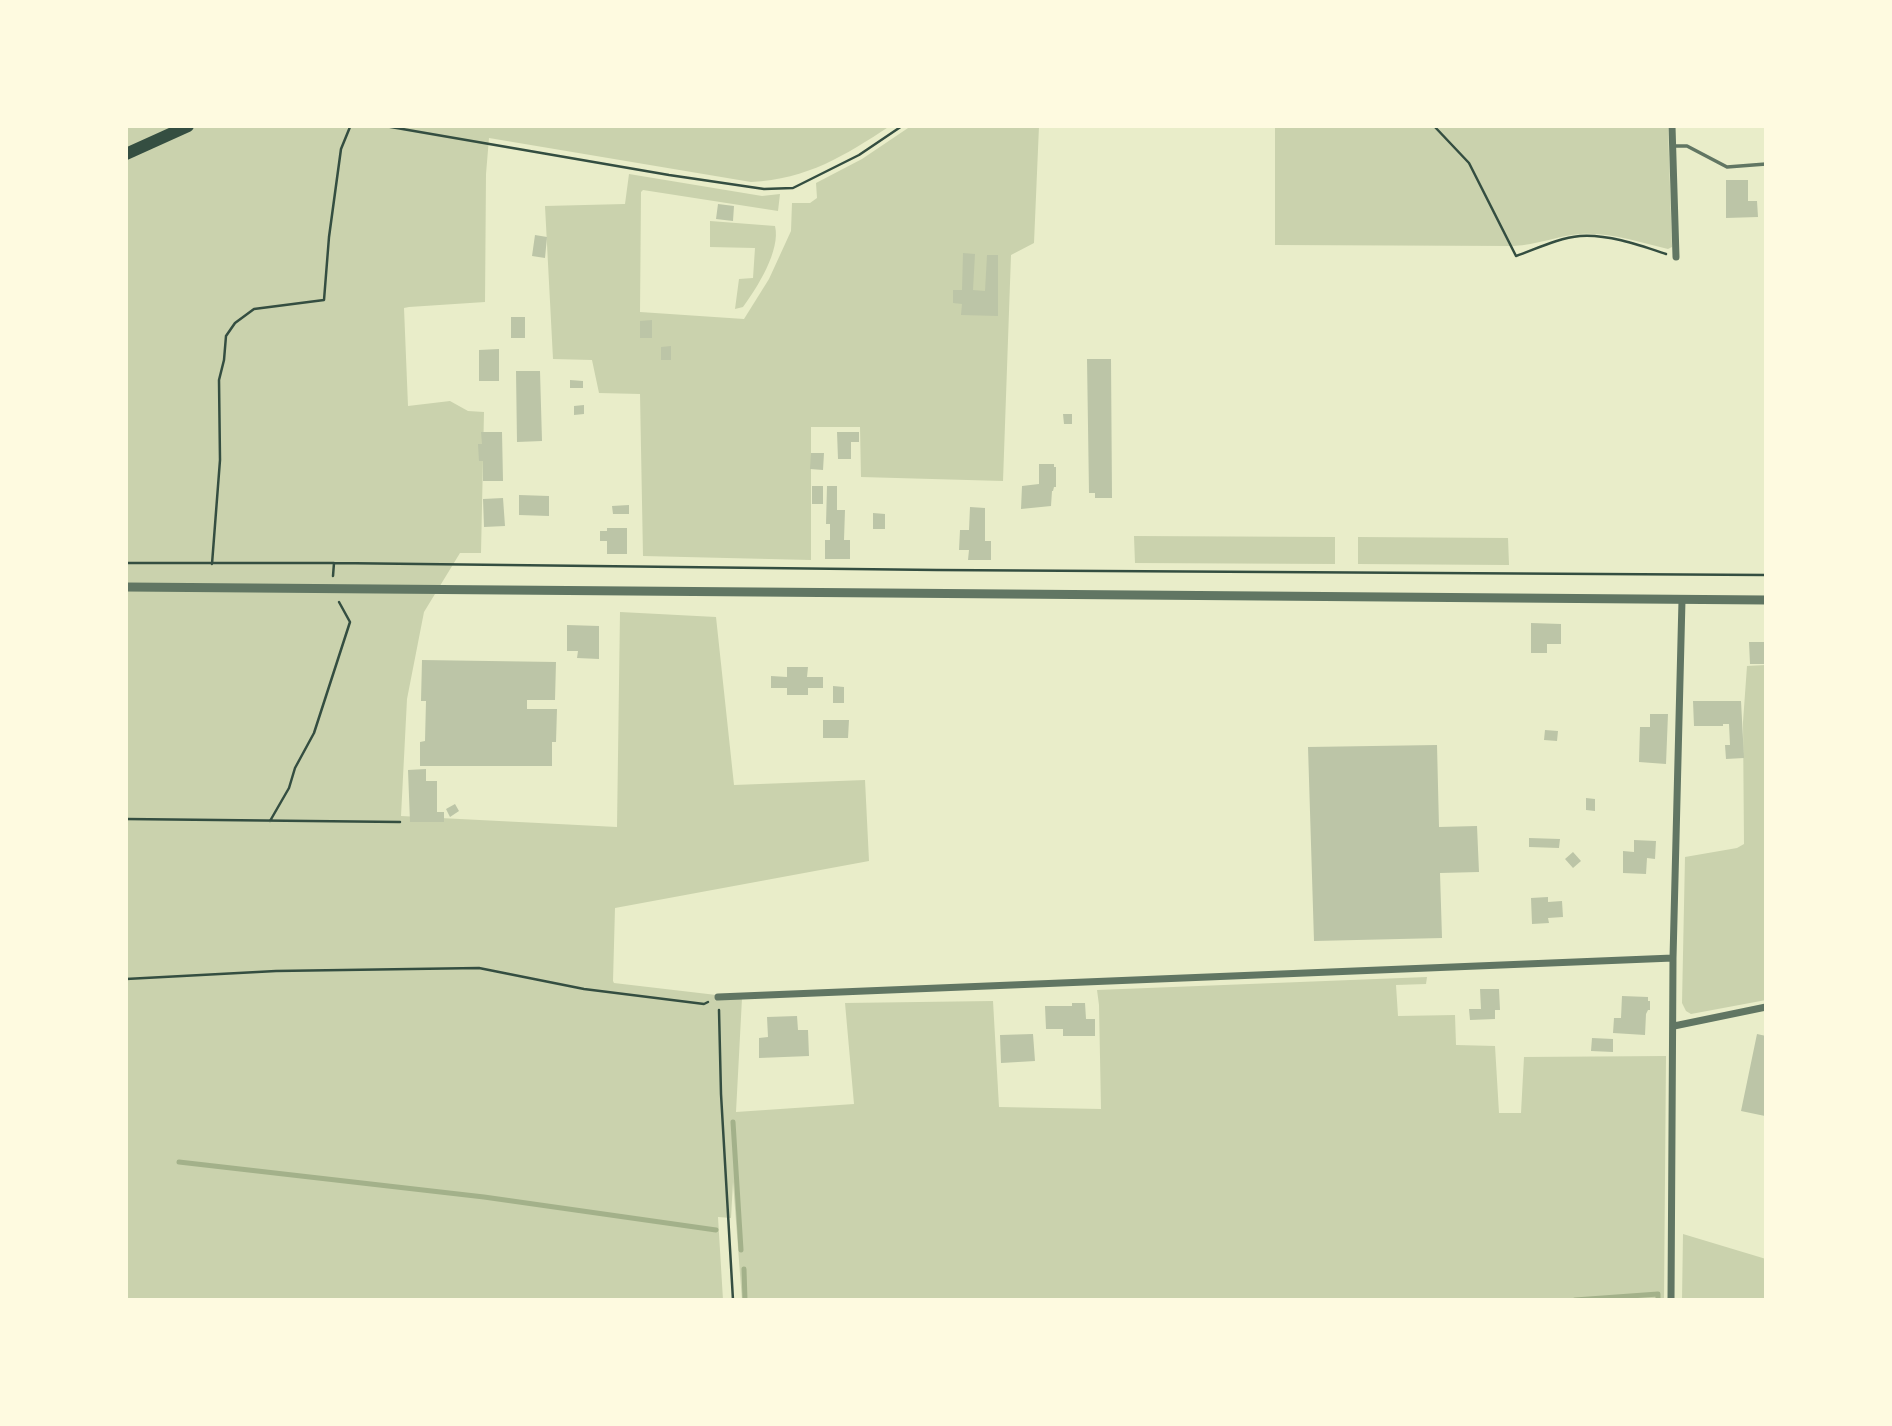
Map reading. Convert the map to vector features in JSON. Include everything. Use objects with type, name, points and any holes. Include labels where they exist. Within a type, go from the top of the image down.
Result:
[{"type":"main road","points":[[126,154],[188,126]]},
{"type":"street","points":[[1672,126],[1676,257]]},
{"type":"street","points":[[126,587],[1766,600]]},
{"type":"street","points":[[1671,1300],[1673,958],[1682,600]]},
{"type":"street","points":[[718,997],[1673,958]]},
{"type":"street","points":[[1674,1026],[1766,1007]]},
{"type":"lane","points":[[1673,146],[1687,146],[1727,167],[1766,164]]},
{"type":"path","points":[[212,564],[220,460],[219,380],[226,336],[235,323],[254,309],[324,300],[341,149],[350,127],[353,126]]},
{"type":"path","points":[[385,126],[764,189],[793,188],[859,155],[902,126]]},
{"type":"path","points":[[1434,126],[1469,163],[1516,256],[1567,238],[1581,236],[1635,243],[1676,257]]},
{"type":"path","points":[[126,563],[1766,575]]},
{"type":"path","points":[[270,821],[289,788],[295,768],[314,733],[350,622],[332,589],[334,563]]},
{"type":"path","points":[[126,819],[400,822]]},
{"type":"path","points":[[126,979],[276,971],[479,968],[583,989],[704,1004],[718,997],[733,1300]]},
{"type":"green space","points":[[126,126],[890,126],[841,156],[808,171],[751,182],[489,138],[486,174],[485,302],[404,308],[408,406],[450,401],[468,411],[484,412],[481,553],[460,553],[424,612],[407,699],[401,816],[617,827],[620,612],[716,617],[734,785],[865,780],[869,861],[615,908],[614,983],[742,998],[736,1112],[854,1104],[845,1003],[993,1001],[999,1107],[1101,1109],[1097,990],[1427,977],[1426,984],[1396,985],[1398,1016],[1455,1015],[1456,1045],[1495,1046],[1499,1113],[1521,1113],[1524,1057],[1666,1056],[1664,1300],[742,1300],[733,1182],[731,1218],[718,1217],[723,1300],[126,1300]]},
{"type":"green space","points":[[911,126],[1039,126],[1034,243],[1011,255],[1003,481],[861,477],[860,427],[811,427],[811,560],[643,556],[640,394],[599,393],[592,360],[553,359],[545,206],[625,204],[629,174],[762,196],[780,194],[778,211],[643,190],[641,192],[640,312],[744,319],[769,279],[791,231],[792,203],[810,203],[817,198],[816,183],[862,159]]},
{"type":"green space","points":[[1275,126],[1668,126],[1672,247],[1668,249],[1624,238],[1591,234],[1514,246],[1275,245]]},
{"type":"green space","points":[[710,221],[775,226],[776,236],[771,257],[743,307],[735,309],[739,279],[753,278],[755,248],[710,247]]},
{"type":"green space","points":[[1134,536],[1335,537],[1335,564],[1135,563]]},
{"type":"green space","points":[[1358,537],[1508,538],[1509,565],[1358,564]]},
{"type":"green space","points":[[1766,665],[1766,1000],[1691,1014],[1682,1003],[1685,857],[1737,848],[1744,844],[1743,722],[1747,666]]},
{"type":"green space","points":[[1683,1234],[1766,1259],[1766,1300],[1682,1300]]},
{"type":"building","points":[[1726,180],[1748,180],[1748,201],[1757,201],[1758,217],[1726,218]]},
{"type":"building","points":[[718,204],[734,206],[733,221],[716,219]]},
{"type":"building","points":[[535,235],[547,237],[545,258],[532,256]]},
{"type":"building","points":[[963,253],[975,254],[973,290],[985,291],[987,255],[998,255],[998,316],[961,315],[962,304],[953,303],[953,290],[962,290]]},
{"type":"building","points":[[511,317],[525,317],[525,338],[511,338]]},
{"type":"building","points":[[652,320],[652,338],[640,338],[640,321]]},
{"type":"building","points":[[671,346],[671,360],[661,360],[661,347]]},
{"type":"building","points":[[499,349],[499,381],[479,381],[479,350]]},
{"type":"building","points":[[1087,359],[1111,359],[1112,498],[1095,498],[1095,493],[1089,493]]},
{"type":"building","points":[[516,371],[540,371],[542,441],[517,442]]},
{"type":"building","points":[[570,380],[583,381],[583,388],[570,388]]},
{"type":"building","points":[[584,405],[584,414],[574,415],[574,406]]},
{"type":"building","points":[[1063,414],[1072,414],[1072,424],[1064,424]]},
{"type":"building","points":[[481,432],[502,432],[503,481],[483,481],[483,461],[479,461],[478,444],[482,444]]},
{"type":"building","points":[[837,432],[859,432],[859,442],[851,442],[851,459],[838,459]]},
{"type":"building","points":[[811,453],[824,453],[823,470],[810,469]]},
{"type":"building","points":[[1039,464],[1054,464],[1056,467],[1056,487],[1052,491],[1051,506],[1021,509],[1022,486],[1039,484]]},
{"type":"building","points":[[812,486],[823,486],[823,504],[812,504]]},
{"type":"building","points":[[827,486],[837,486],[837,510],[845,510],[844,540],[850,540],[850,559],[825,559],[825,540],[830,540],[830,524],[826,524]]},
{"type":"building","points":[[519,495],[549,496],[549,516],[519,515]]},
{"type":"building","points":[[503,498],[505,526],[484,527],[483,499]]},
{"type":"building","points":[[629,505],[629,514],[613,514],[612,506]]},
{"type":"building","points":[[970,507],[985,508],[985,541],[991,541],[991,560],[968,560],[969,550],[959,550],[960,530],[969,530]]},
{"type":"building","points":[[873,513],[885,514],[885,529],[873,529]]},
{"type":"building","points":[[607,528],[627,528],[627,554],[607,554],[607,541],[600,541],[600,531],[607,531]]},
{"type":"building","points":[[1531,623],[1561,624],[1561,644],[1547,644],[1547,653],[1531,653]]},
{"type":"building","points":[[567,625],[599,626],[599,659],[577,658],[578,651],[567,651]]},
{"type":"building","points":[[1749,642],[1766,642],[1766,664],[1750,664]]},
{"type":"building","points":[[422,660],[556,662],[555,700],[527,700],[527,709],[557,709],[552,766],[420,766],[420,742],[425,741],[426,701],[421,701]]},
{"type":"building","points":[[787,667],[808,667],[807,677],[823,677],[823,688],[808,688],[808,695],[787,695],[787,688],[771,688],[771,676],[787,677]]},
{"type":"building","points":[[833,686],[844,687],[844,703],[833,703]]},
{"type":"building","points":[[1693,701],[1741,701],[1744,758],[1726,759],[1725,745],[1730,745],[1729,724],[1694,726]]},
{"type":"building","points":[[1650,714],[1668,714],[1666,764],[1639,762],[1640,727],[1650,727]]},
{"type":"building","points":[[823,720],[849,720],[848,738],[823,738]]},
{"type":"building","points":[[1545,730],[1558,731],[1557,741],[1544,740]]},
{"type":"building","points":[[1437,745],[1439,827],[1477,826],[1479,872],[1440,873],[1442,938],[1314,941],[1308,747]]},
{"type":"building","points":[[426,769],[426,781],[437,781],[437,812],[444,812],[444,822],[410,822],[408,770]]},
{"type":"building","points":[[1586,798],[1595,799],[1595,811],[1586,810]]},
{"type":"building","points":[[455,804],[459,811],[450,817],[446,809]]},
{"type":"building","points":[[1529,838],[1560,839],[1559,848],[1529,847]]},
{"type":"building","points":[[1634,840],[1656,841],[1655,859],[1647,858],[1646,874],[1623,873],[1623,851],[1634,852]]},
{"type":"building","points":[[1573,852],[1581,861],[1573,868],[1565,859]]},
{"type":"building","points":[[1548,897],[1548,902],[1562,901],[1563,917],[1548,918],[1549,923],[1532,924],[1531,898]]},
{"type":"building","points":[[1480,989],[1499,989],[1500,1010],[1495,1010],[1495,1019],[1470,1020],[1469,1009],[1481,1009]]},
{"type":"building","points":[[1622,996],[1648,997],[1650,1010],[1646,1014],[1645,1035],[1613,1033],[1614,1018],[1621,1018]]},
{"type":"building","points":[[1072,1003],[1085,1003],[1086,1019],[1095,1019],[1095,1036],[1063,1036],[1063,1029],[1046,1029],[1045,1006],[1072,1006]]},
{"type":"building","points":[[797,1016],[798,1030],[808,1030],[809,1056],[759,1058],[759,1038],[768,1037],[767,1017]]},
{"type":"building","points":[[1033,1034],[1035,1061],[1001,1063],[1000,1035]]},
{"type":"building","points":[[1757,1034],[1766,1036],[1765,1116],[1741,1111]]},
{"type":"building","points":[[1592,1038],[1613,1039],[1613,1052],[1591,1051]]},
{"type":"waterway","points":[[733,1122],[741,1250]]},
{"type":"waterway","points":[[179,1162],[484,1197],[716,1230]]},
{"type":"waterway","points":[[744,1269],[745,1300]]},
{"type":"waterway","points":[[1575,1300],[1658,1294],[1658,1300]]}]
